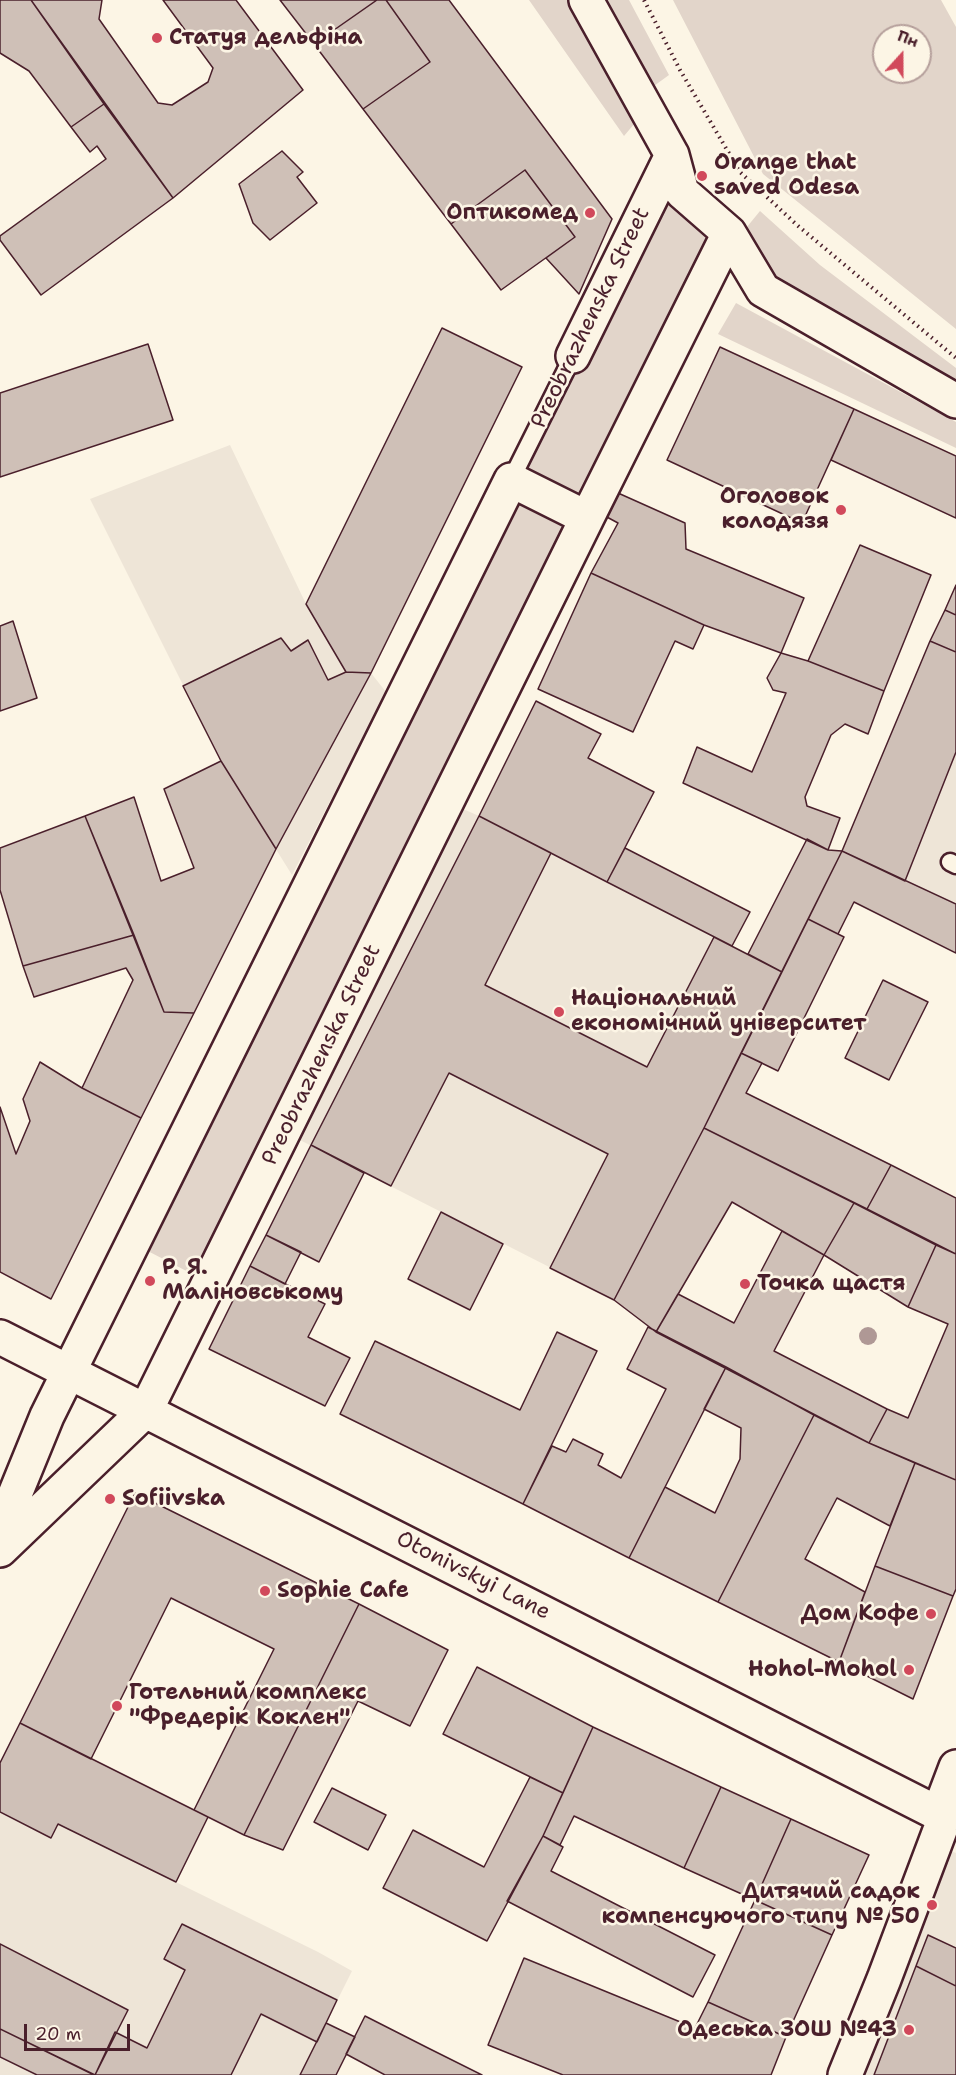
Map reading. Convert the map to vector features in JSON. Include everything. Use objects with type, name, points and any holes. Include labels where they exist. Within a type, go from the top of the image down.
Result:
[{"type":"street","points":[[586,0],[672,155],[682,192],[729,233],[763,290],[956,401]]},
{"type":"street","name":"Preobrazhenska Street","points":[[573,356],[672,155]]},
{"type":"street","name":"Preobrazhenska Street","points":[[0,1550],[146,1410],[729,233]]},
{"type":"street","points":[[511,480],[587,518]]},
{"type":"street","name":"Preobrazhenska Street","points":[[0,1531],[48,1416],[511,480]]},
{"type":"street","name":"Otonivskyi Lane","points":[[0,1337],[945,1817]]},
{"type":"street","points":[[845,2075],[945,1817],[945,1796],[956,1767]]},
{"type":"lane","name":"Preobrazhenska Street","points":[[511,480],[573,356]]},
{"type":"path","points":[[644,0],[681,70],[740,172],[797,225],[956,358]]},
{"type":"shaded area","points":[[529,0],[573,0],[640,117],[624,136]]},
{"type":"shaded area","points":[[596,0],[629,0],[669,75],[647,91]]},
{"type":"shaded area","points":[[673,0],[941,0],[956,27],[956,329],[763,174]]},
{"type":"shaded area","points":[[666,186],[715,248],[580,507],[520,476]]},
{"type":"shaded area","points":[[760,211],[820,265],[956,368],[956,388],[773,275],[742,233]]},
{"type":"shaded area","points":[[736,303],[956,422],[956,448],[718,334]]},
{"type":"shaded area","points":[[230,445],[306,604],[346,672],[371,673],[386,692],[292,875],[221,761],[90,499]]},
{"type":"shaded area","points":[[516,492],[573,521],[200,1278],[140,1247]]},
{"type":"shaded area","points":[[956,585],[956,904],[842,851],[930,641]]},
{"type":"shaded area","name":"Національний економічний університет","points":[[454,805],[782,972],[614,1300],[296,1138]]},
{"type":"shaded area","points":[[0,1812],[51,1837],[58,1824],[352,1971],[300,2075],[0,2075]]},
{"type":"shaded area","name":"Одеська ЗОШ №43","points":[[932,1844],[956,1853],[956,2075],[846,2075]]},
{"type":"building","points":[[0,0],[31,0],[104,104],[71,127],[29,71],[0,53]]},
{"type":"building","points":[[31,0],[102,0],[99,19],[158,103],[172,105],[208,82],[213,68],[163,0],[236,0],[303,90],[173,198]]},
{"type":"building","points":[[280,0],[377,0],[314,44]]},
{"type":"building","points":[[377,0],[386,0],[430,62],[363,109],[314,44]]},
{"type":"building","points":[[386,0],[449,0],[612,219],[579,294],[546,258],[575,237],[525,170],[451,224],[363,109],[430,62]]},
{"type":"building","points":[[104,104],[173,198],[41,295],[0,240],[0,236],[106,159],[97,146],[90,152],[71,127]]},
{"type":"building","points":[[282,151],[303,172],[297,177],[317,203],[270,240],[253,223],[239,184]]},
{"type":"building","points":[[525,170],[575,237],[501,290],[451,224]]},
{"type":"building","points":[[442,328],[522,367],[371,673],[346,672],[306,604]]},
{"type":"building","points":[[148,344],[173,420],[0,477],[0,393]]},
{"type":"building","points":[[720,347],[854,409],[802,523],[667,460]]},
{"type":"building","points":[[854,409],[956,456],[956,518],[831,460]]},
{"type":"building","points":[[618,493],[685,523],[686,549],[804,598],[781,653],[704,625],[591,573],[618,523],[605,516]]},
{"type":"building","points":[[860,545],[931,575],[884,691],[808,661]]},
{"type":"building","points":[[591,573],[704,625],[693,649],[675,641],[633,732],[538,689]]},
{"type":"building","points":[[956,585],[956,615],[945,610]]},
{"type":"building","points":[[945,610],[956,615],[956,652],[930,641]]},
{"type":"building","points":[[13,621],[37,698],[0,711],[0,626]]},
{"type":"building","points":[[281,638],[291,651],[308,640],[328,680],[346,672],[371,673],[276,849],[221,761],[183,686]]},
{"type":"building","points":[[930,641],[956,652],[956,752],[905,881],[842,851]]},
{"type":"building","points":[[781,653],[808,661],[884,691],[868,734],[845,724],[831,735],[805,797],[807,806],[840,818],[828,850],[683,783],[697,747],[752,772],[786,693],[773,690],[767,678]]},
{"type":"building","points":[[536,701],[601,734],[588,758],[654,792],[607,882],[479,816]]},
{"type":"building","points":[[221,761],[276,849],[194,1013],[164,1012],[85,816],[134,797],[161,881],[194,868],[164,789]]},
{"type":"building","points":[[85,816],[134,935],[23,966],[0,890],[0,848]]},
{"type":"building","points":[[479,816],[551,853],[485,985],[647,1067],[714,937],[782,972],[614,1300],[550,1268],[608,1154],[449,1073],[391,1186],[311,1145]]},
{"type":"building","points":[[807,839],[828,850],[842,851],[782,972],[748,954]]},
{"type":"building","points":[[625,848],[750,912],[732,946],[607,882]]},
{"type":"building","points":[[842,851],[956,904],[956,953],[854,902],[838,934],[808,919]]},
{"type":"building","points":[[808,919],[844,937],[778,1071],[741,1053]]},
{"type":"building","points":[[134,935],[164,1012],[194,1013],[141,1118],[82,1088],[133,980],[126,968],[34,997],[23,966]]},
{"type":"building","points":[[883,980],[928,1002],[889,1080],[845,1058]]},
{"type":"building","points":[[741,1053],[762,1063],[746,1093],[891,1165],[867,1209],[704,1128]]},
{"type":"building","points":[[40,1062],[82,1088],[141,1118],[51,1299],[0,1272],[0,1107],[16,1154],[30,1121],[23,1099]]},
{"type":"building","points":[[704,1128],[854,1203],[824,1255],[732,1202],[656,1332],[614,1300]]},
{"type":"building","points":[[311,1145],[364,1173],[319,1262],[266,1235]]},
{"type":"building","points":[[891,1165],[956,1198],[956,1254],[867,1209]]},
{"type":"building","points":[[854,1203],[936,1245],[908,1307],[824,1255]]},
{"type":"building","points":[[441,1212],[503,1244],[470,1310],[408,1279]]},
{"type":"building","points":[[782,1231],[824,1255],[774,1351],[887,1409],[869,1443],[656,1332],[678,1294],[734,1323]]},
{"type":"building","points":[[266,1235],[301,1252],[285,1284],[250,1266]]},
{"type":"building","points":[[936,1245],[956,1254],[956,1480],[869,1443],[887,1409],[908,1418],[948,1324],[908,1307]]},
{"type":"building","points":[[250,1266],[325,1304],[308,1337],[350,1358],[325,1406],[209,1349]]},
{"type":"building","points":[[648,1327],[726,1367],[629,1558],[523,1504],[552,1446],[566,1452],[573,1439],[603,1454],[598,1465],[621,1478],[666,1389],[627,1369]]},
{"type":"building","points":[[557,1332],[597,1351],[523,1504],[340,1414],[375,1341],[520,1410]]},
{"type":"building","points":[[726,1367],[814,1415],[718,1602],[629,1558],[665,1487],[715,1513],[740,1459],[741,1428],[704,1409]]},
{"type":"building","points":[[814,1415],[915,1463],[890,1526],[837,1498],[805,1559],[865,1592],[839,1662],[718,1602]]},
{"type":"building","points":[[915,1463],[956,1480],[956,1589],[953,1596],[875,1566]]},
{"type":"building","points":[[135,1493],[359,1604],[244,1835],[194,1810],[274,1649],[171,1598],[91,1759],[20,1723]]},
{"type":"building","points":[[875,1566],[953,1596],[913,1699],[839,1662]]},
{"type":"building","points":[[359,1604],[448,1650],[410,1726],[358,1701],[283,1850],[244,1835]]},
{"type":"building","points":[[477,1667],[593,1727],[563,1793],[443,1734]]},
{"type":"building","points":[[20,1723],[208,1817],[176,1882],[58,1824],[51,1838],[0,1812],[0,1763]]},
{"type":"building","points":[[593,1727],[721,1787],[684,1868],[574,1816],[560,1845],[543,1836]]},
{"type":"building","points":[[530,1777],[563,1793],[543,1836],[487,1941],[383,1888],[413,1830],[484,1867]]},
{"type":"building","points":[[721,1787],[791,1819],[755,1900],[684,1868]]},
{"type":"building","points":[[332,1788],[386,1815],[368,1850],[314,1822]]},
{"type":"building","points":[[791,1819],[869,1855],[832,1935],[755,1900]]},
{"type":"building","points":[[543,1836],[563,1847],[551,1871],[715,1955],[693,1997],[507,1901]]},
{"type":"building","points":[[755,1900],[832,1935],[786,2037],[708,2002]]},
{"type":"building","points":[[182,1924],[337,2000],[317,2042],[261,2014],[231,2075],[95,2075],[115,2032],[147,2048],[185,1970],[164,1959]]},
{"type":"building","points":[[928,1935],[956,1948],[956,1986],[916,1966]]},
{"type":"building","points":[[0,1944],[128,2010],[95,2075],[0,2029]]},
{"type":"building","points":[[524,1958],[695,2028],[708,2002],[786,2037],[771,2075],[563,2075],[488,2045]]},
{"type":"building","name":"Одеська ЗОШ №43","points":[[916,1966],[956,1986],[956,2075],[874,2075]]},
{"type":"building","points":[[365,2016],[482,2075],[385,2075],[346,2054]]},
{"type":"building","points":[[326,2023],[355,2037],[336,2075],[300,2075]]},
{"type":"building","points":[[0,2029],[94,2075],[37,2075],[0,2057]]},
{"type":"place","name":"Статуя дельфіна","points":[[157,38]]},
{"type":"place","name":"Orange that saved Odesa","points":[[702,176]]},
{"type":"place","name":"Оптикомед","points":[[590,213]]},
{"type":"place","name":"Оголовок колодязя","points":[[841,510]]},
{"type":"place","name":"Національний економічний університет","points":[[559,1012]]},
{"type":"place","name":"Р. Я. Маліновському","points":[[150,1281]]},
{"type":"place","name":"Точка щастя","points":[[745,1284]]},
{"type":"place","name":"Sofiivska","points":[[110,1499]]},
{"type":"place","name":"Sophie Cafe","points":[[265,1591]]},
{"type":"place","name":"Дом Кофе","points":[[931,1614]]},
{"type":"place","name":"Hohol-Mohol","points":[[909,1670]]},
{"type":"place","name":"Готельний комплекс \"Фредерік Коклен\"","points":[[117,1706]]},
{"type":"place","name":"Дитячий садок компенсуючого типу № 50","points":[[932,1905]]},
{"type":"place","name":"Одеська ЗОШ №43","points":[[909,2030]]}]
